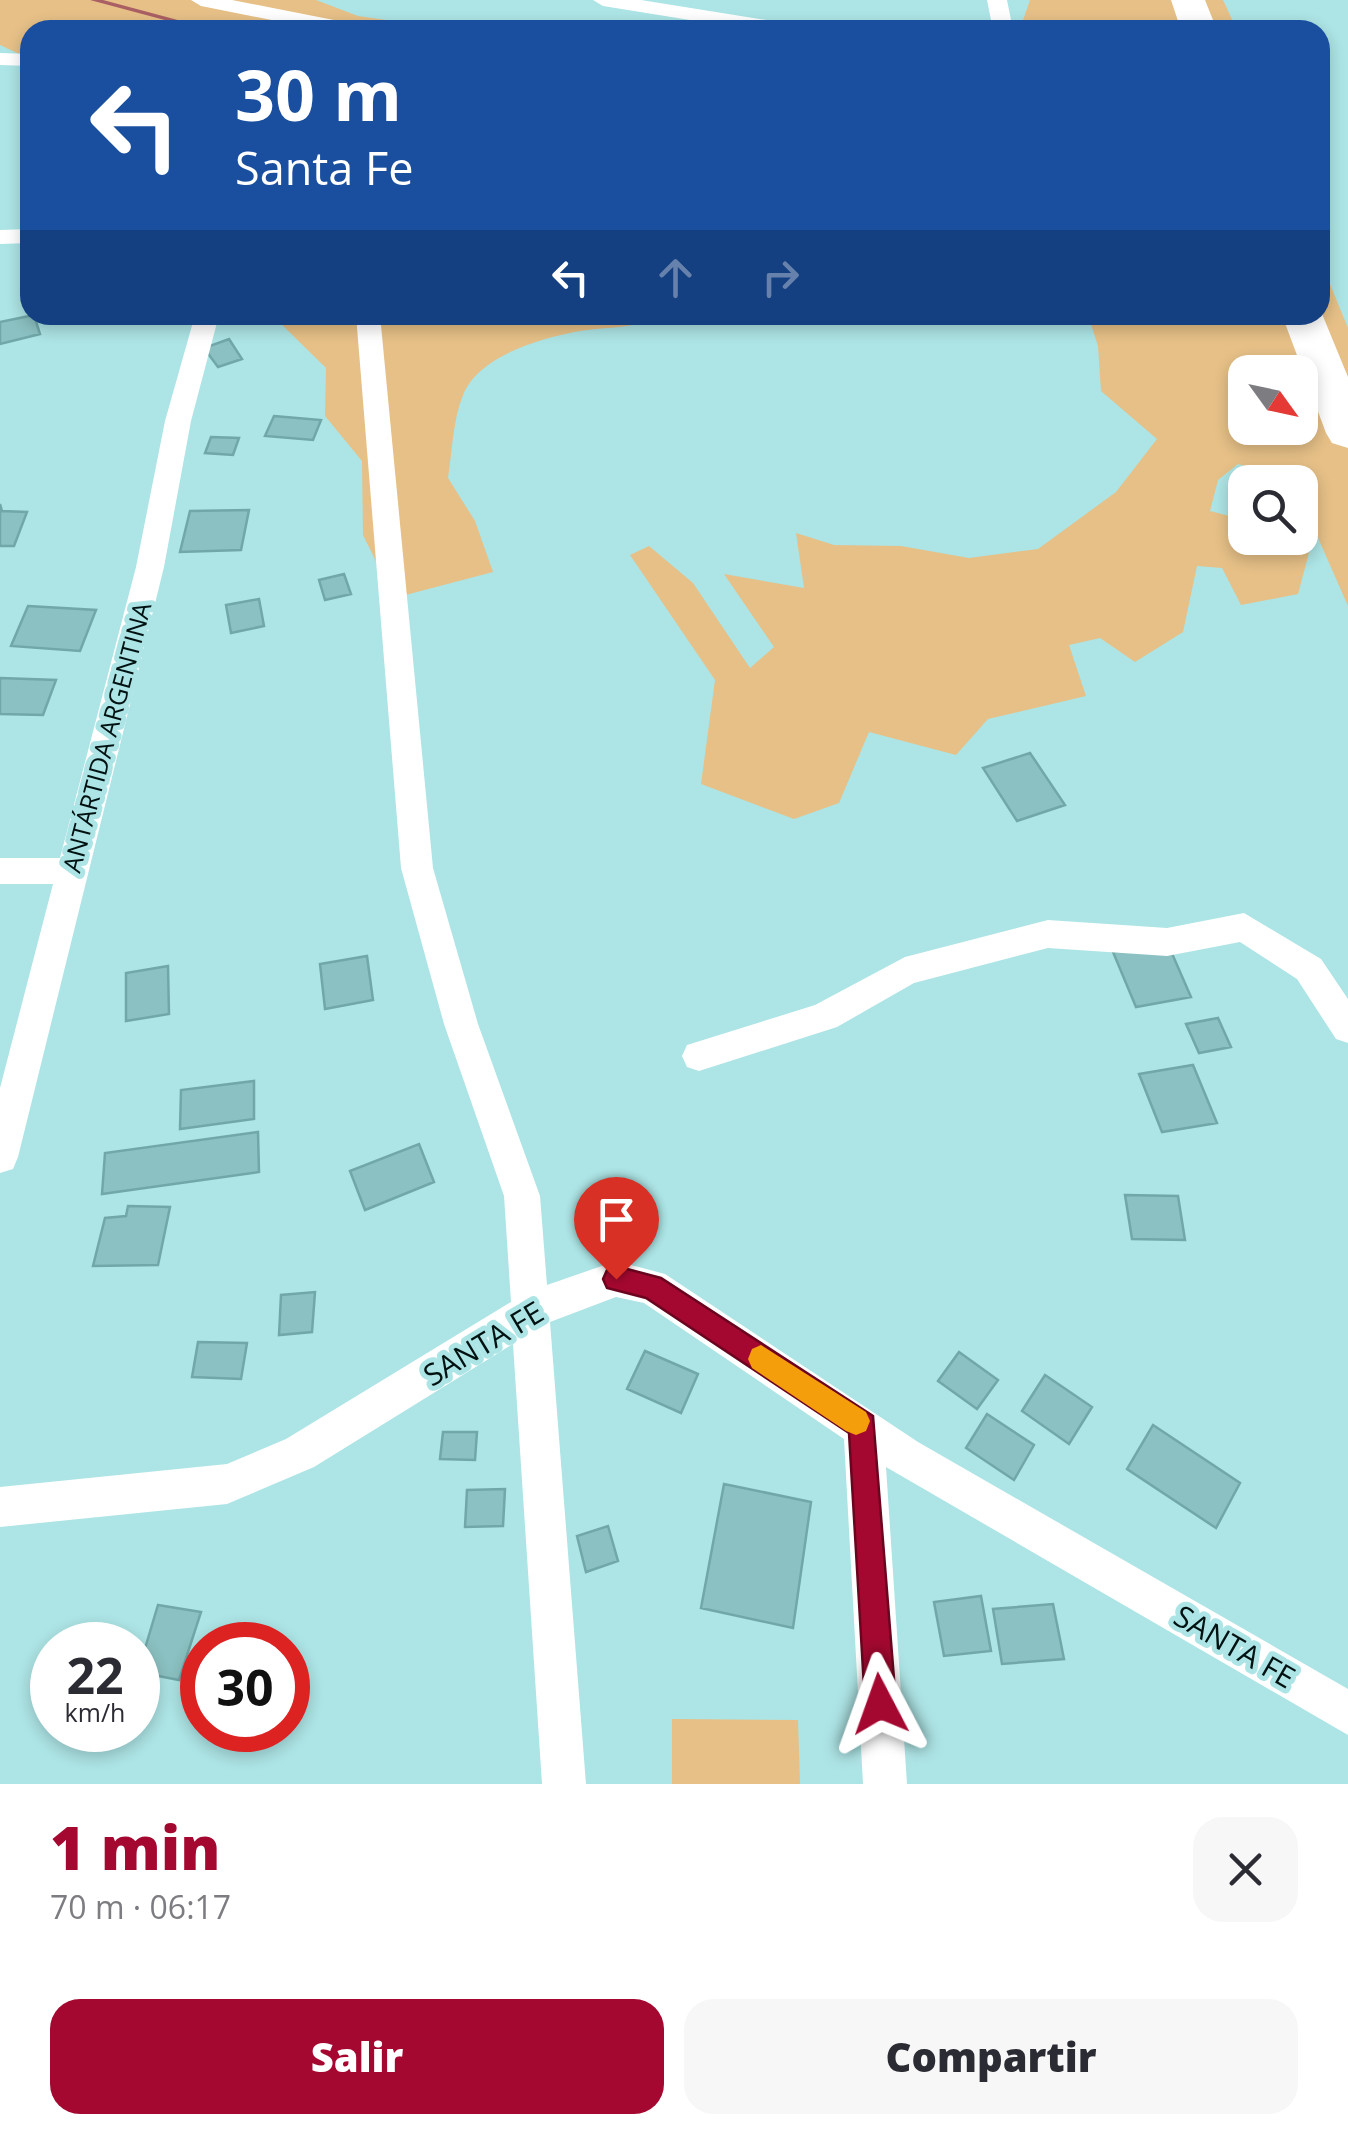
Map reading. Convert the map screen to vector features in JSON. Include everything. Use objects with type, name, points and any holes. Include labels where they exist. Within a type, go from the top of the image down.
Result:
[{"type":"highway","points":[[1307,325],[1348,433]]},
{"type":"street","points":[[201,0],[303,20]]},
{"type":"street","points":[[602,0],[714,20]]},
{"type":"street","name":"ANTÁRTIDA ARGENTINA","points":[[0,1158],[150,567],[178,421],[204,325]]},
{"type":"street","points":[[369,325],[417,868],[461,1024],[522,1196],[564,1784]]},
{"type":"street","points":[[0,871],[71,871]]},
{"type":"street","points":[[699,1056],[826,1017],[905,971],[1048,934],[1167,942],[1244,927],[1309,968],[1348,1028]]},
{"type":"street","name":"SANTA FE","points":[[0,1507],[227,1484],[300,1454],[528,1313],[616,1279],[652,1287],[904,1456],[1348,1713]]},
{"type":"street","points":[[863,1426],[885,1784]]},
{"type":"shaded area","points":[[0,0],[316,0],[358,16],[387,20],[20,20],[20,54],[0,45]]},
{"type":"shaded area","points":[[1030,0],[1223,0],[1232,20],[1023,20]]},
{"type":"shaded area","points":[[1330,284],[1348,328],[1348,606],[1318,538],[1318,465],[1228,465],[1228,472],[1218,480],[1210,511],[1228,516],[1228,555],[1308,555],[1298,594],[1241,605],[1222,568],[1197,566],[1183,632],[1135,662],[1100,638],[1069,645],[1086,696],[988,719],[956,755],[869,732],[839,803],[794,819],[701,784],[715,680],[630,555],[649,546],[693,583],[750,668],[774,647],[724,574],[804,588],[796,533],[834,545],[901,546],[969,558],[1038,549],[1116,492],[1157,439],[1101,391],[1098,346],[1091,325],[1330,325]]},
{"type":"shaded area","points":[[282,325],[632,325],[580,331],[530,344],[497,359],[471,381],[457,414],[448,478],[475,521],[493,572],[394,598],[363,535],[362,461],[325,416],[326,368]]},
{"type":"shaded area","points":[[672,1719],[798,1720],[800,1784],[672,1784]]},
{"type":"building","points":[[20,318],[20,325],[37,325],[40,334],[0,344],[0,322]]},
{"type":"building","points":[[229,339],[242,359],[218,367],[204,348]]},
{"type":"building","points":[[274,416],[321,420],[313,440],[265,436]]},
{"type":"building","points":[[211,437],[239,438],[233,455],[205,453]]},
{"type":"building","points":[[0,504],[2,511],[27,512],[14,546],[0,546]]},
{"type":"building","points":[[249,510],[241,550],[180,552],[190,511]]},
{"type":"building","points":[[344,574],[351,594],[325,600],[319,580]]},
{"type":"building","points":[[259,599],[264,626],[231,633],[226,605]]},
{"type":"building","points":[[28,606],[96,610],[80,651],[11,646]]},
{"type":"building","points":[[0,678],[56,680],[43,715],[0,714]]},
{"type":"building","points":[[1030,753],[1065,805],[1017,821],[983,768]]},
{"type":"building","points":[[1167,942],[1191,997],[1136,1007],[1113,952]]},
{"type":"building","points":[[367,956],[373,1000],[325,1009],[320,964]]},
{"type":"building","points":[[168,966],[169,1014],[126,1021],[126,973]]},
{"type":"building","points":[[1218,1018],[1231,1047],[1199,1053],[1186,1024]]},
{"type":"building","points":[[1193,1065],[1217,1123],[1162,1132],[1139,1074]]},
{"type":"building","points":[[254,1081],[254,1119],[180,1129],[181,1090]]},
{"type":"building","points":[[258,1132],[259,1172],[102,1194],[105,1153]]},
{"type":"building","points":[[419,1144],[434,1182],[365,1210],[350,1171]]},
{"type":"building","points":[[1125,1195],[1178,1196],[1185,1240],[1132,1239]]},
{"type":"building","points":[[128,1206],[170,1207],[158,1265],[93,1266],[105,1218],[126,1216]]},
{"type":"building","points":[[315,1292],[312,1332],[279,1335],[281,1295]]},
{"type":"building","points":[[198,1342],[247,1343],[241,1379],[192,1377]]},
{"type":"building","points":[[645,1351],[698,1374],[681,1413],[627,1389]]},
{"type":"building","points":[[959,1352],[998,1380],[977,1409],[938,1381]]},
{"type":"building","points":[[1045,1375],[1092,1407],[1069,1444],[1022,1411]]},
{"type":"building","points":[[987,1414],[1034,1445],[1014,1480],[966,1448]]},
{"type":"building","points":[[1153,1425],[1240,1483],[1216,1528],[1127,1469]]},
{"type":"building","points":[[443,1432],[477,1432],[475,1460],[440,1459]]},
{"type":"building","points":[[724,1484],[811,1502],[793,1628],[701,1608]]},
{"type":"building","points":[[505,1489],[503,1526],[465,1527],[467,1490]]},
{"type":"building","points":[[608,1526],[618,1561],[586,1572],[577,1536]]},
{"type":"building","points":[[981,1596],[991,1651],[944,1656],[934,1602]]},
{"type":"building","points":[[1053,1604],[1064,1659],[1002,1664],[993,1609]]},
{"type":"building","points":[[158,1605],[201,1612],[198,1622],[180,1622],[179,1680],[160,1676],[160,1622],[153,1622]]},
{"type":"waterway","points":[[94,0],[172,20]]},
{"type":"slow traffic","points":[[761,1359],[856,1421]]},
{"type":"route","points":[[616,1279],[652,1287],[863,1426],[880,1704]]}]
